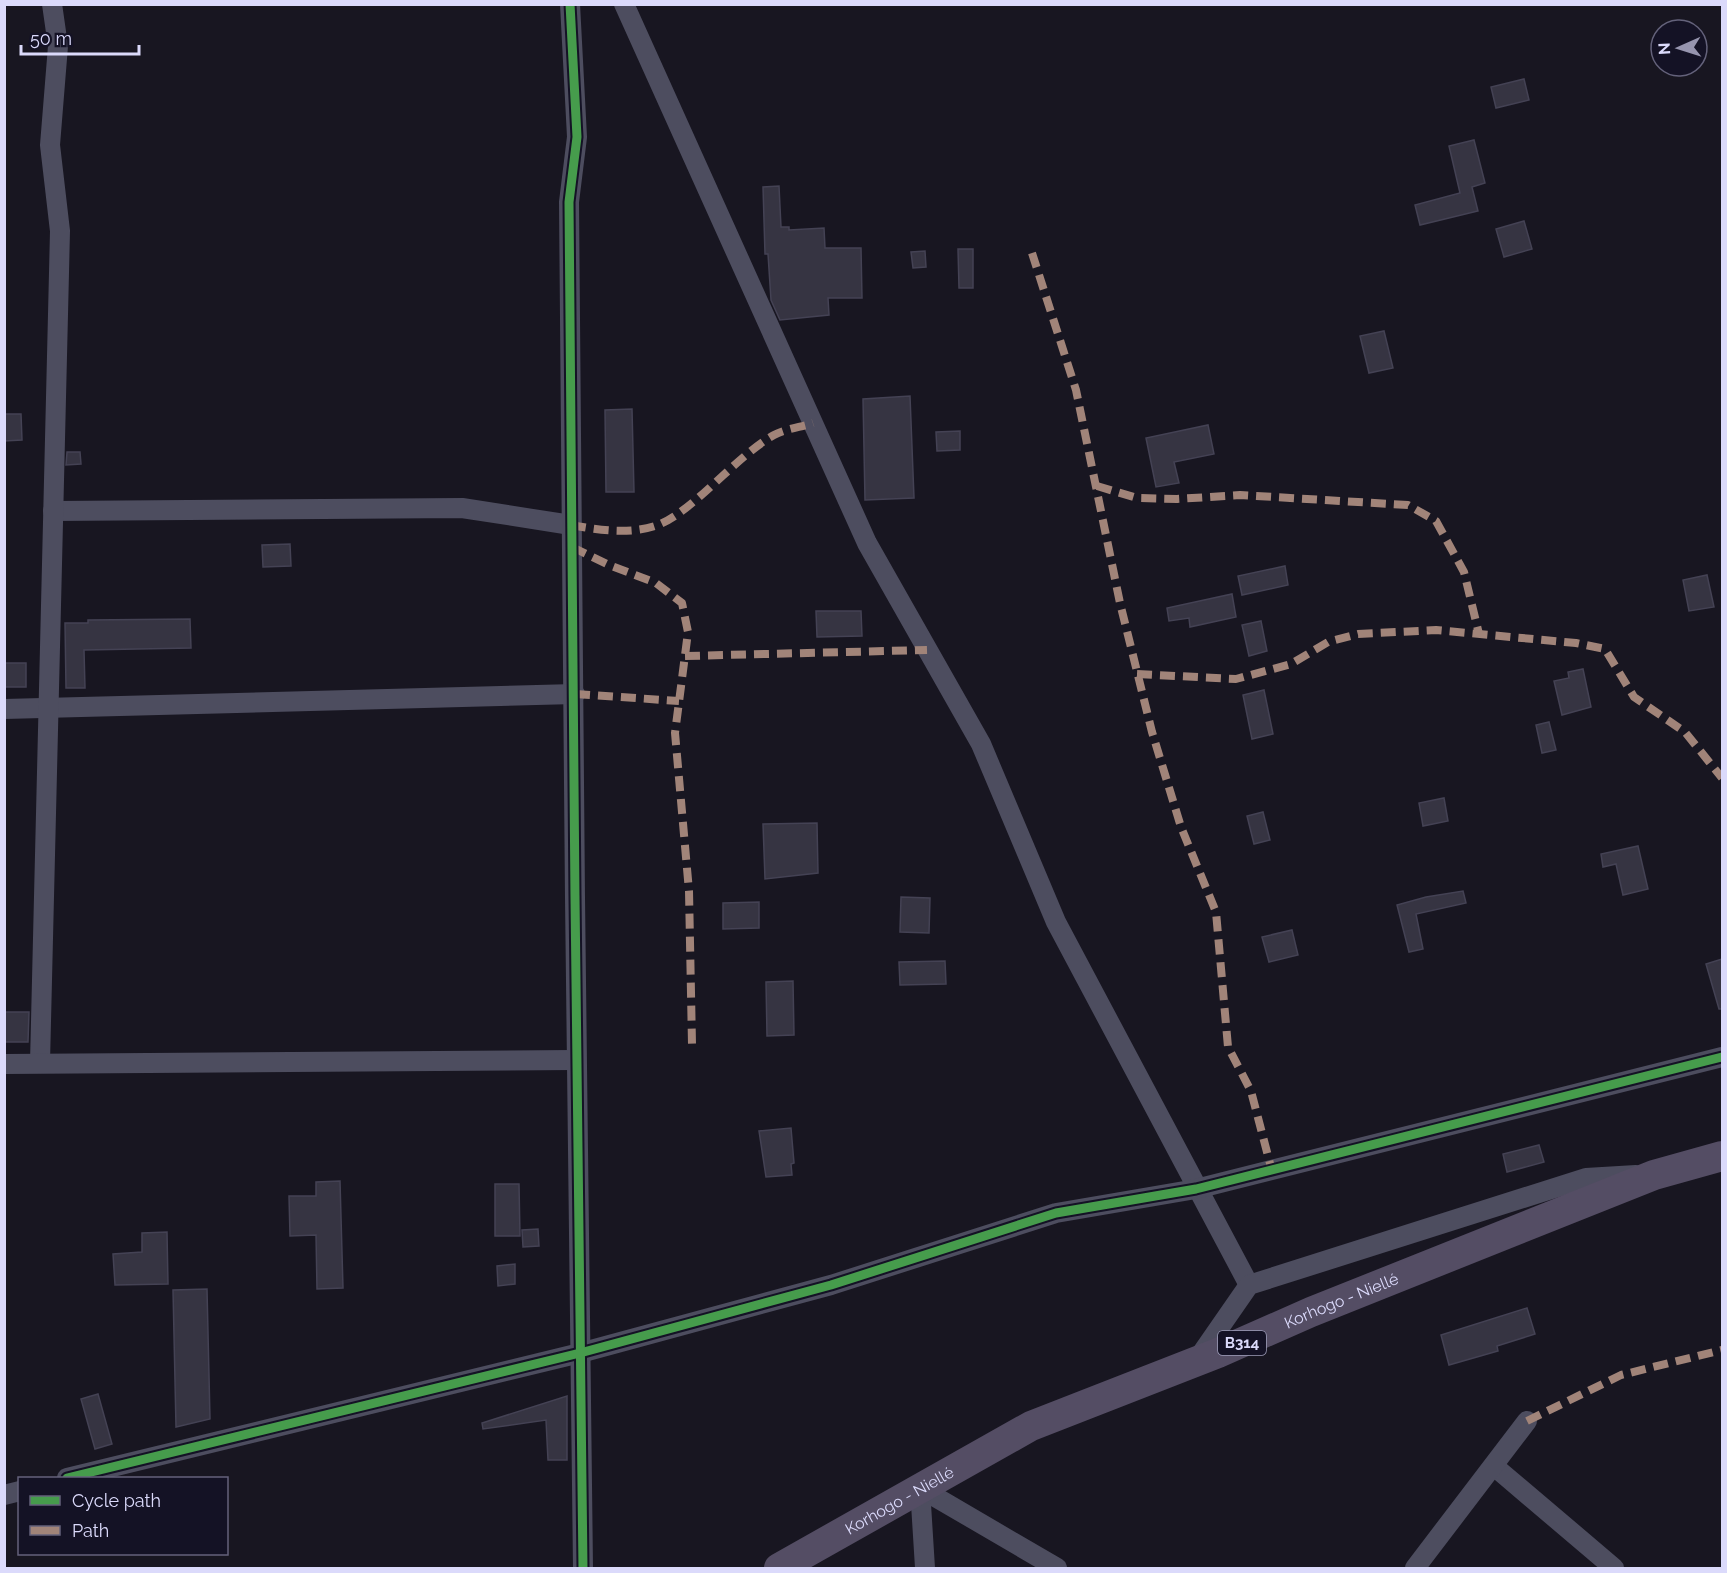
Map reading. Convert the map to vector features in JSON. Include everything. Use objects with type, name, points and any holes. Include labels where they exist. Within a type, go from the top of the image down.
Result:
[{"type":"main road","name":"Korhogo - Niellé","points":[[779,1569],[1031,1426],[1196,1362],[1311,1312],[1654,1175],[1722,1156]]},
{"type":"street","points":[[40,1063],[60,231],[50,145],[58,46],[52,4]]},
{"type":"street","points":[[570,4],[577,137],[569,202],[575,694],[574,1060],[583,1569]]},
{"type":"street","points":[[624,4],[867,543],[981,744],[1056,922],[1196,1189],[1249,1284]]},
{"type":"street","points":[[53,511],[462,508],[572,525]]},
{"type":"street","points":[[4,709],[575,694]]},
{"type":"street","points":[[75,1477],[580,1353],[831,1286],[1056,1213],[1196,1189],[1722,1058]]},
{"type":"street","points":[[4,1064],[574,1060]]},
{"type":"street","points":[[1196,1362],[1249,1284],[1586,1178],[1654,1175]]},
{"type":"street","points":[[1415,1569],[1495,1467],[1527,1421]]},
{"type":"street","points":[[1495,1467],[1614,1569]]},
{"type":"street","points":[[920,1488],[925,1569]]},
{"type":"street","points":[[920,1488],[1057,1569]]},
{"type":"building","points":[[1524,79],[1529,100],[1496,108],[1491,87]]},
{"type":"building","points":[[1474,140],[1485,183],[1472,187],[1478,211],[1420,225],[1415,205],[1460,193],[1449,146]]},
{"type":"building","points":[[779,186],[781,227],[789,227],[789,230],[824,228],[825,248],[861,248],[862,298],[828,298],[829,315],[780,320],[771,300],[768,254],[765,254],[763,187]]},
{"type":"building","points":[[1524,221],[1532,249],[1504,257],[1496,229]]},
{"type":"building","points":[[958,249],[973,249],[973,288],[959,288]]},
{"type":"building","points":[[925,251],[926,267],[913,268],[911,252]]},
{"type":"building","points":[[1384,331],[1393,368],[1369,373],[1360,336]]},
{"type":"building","points":[[910,396],[914,498],[865,500],[863,399]]},
{"type":"building","points":[[632,409],[634,492],[606,492],[605,410]]},
{"type":"building","points":[[4,414],[21,414],[22,440],[4,441]]},
{"type":"building","points":[[1208,425],[1214,454],[1174,462],[1179,483],[1156,487],[1146,438]]},
{"type":"building","points":[[960,431],[960,450],[937,451],[936,432]]},
{"type":"building","points":[[67,452],[80,452],[81,464],[66,465]]},
{"type":"building","points":[[290,544],[291,566],[263,567],[262,545]]},
{"type":"building","points":[[1285,566],[1288,585],[1242,595],[1238,576]]},
{"type":"building","points":[[1707,575],[1714,607],[1689,611],[1683,580]]},
{"type":"building","points":[[1232,594],[1236,617],[1190,627],[1189,618],[1169,621],[1167,608]]},
{"type":"building","points":[[816,611],[861,611],[862,636],[817,637]]},
{"type":"building","points":[[190,619],[191,648],[84,650],[85,688],[66,688],[65,623],[88,623],[88,620]]},
{"type":"building","points":[[1261,621],[1267,651],[1249,656],[1242,625]]},
{"type":"building","points":[[4,663],[26,663],[26,687],[4,687]]},
{"type":"building","points":[[1583,669],[1591,707],[1562,715],[1554,681],[1569,678],[1568,672]]},
{"type":"building","points":[[1264,690],[1273,734],[1252,739],[1243,695]]},
{"type":"building","points":[[1549,722],[1556,750],[1542,753],[1536,725]]},
{"type":"building","points":[[1444,798],[1448,821],[1423,826],[1419,803]]},
{"type":"building","points":[[1263,812],[1270,840],[1254,844],[1247,816]]},
{"type":"building","points":[[817,823],[818,873],[765,879],[763,824]]},
{"type":"building","points":[[1638,846],[1648,889],[1623,895],[1616,864],[1603,867],[1601,854]]},
{"type":"building","points":[[1463,891],[1466,903],[1416,914],[1423,949],[1409,952],[1397,905],[1426,897]]},
{"type":"building","points":[[901,897],[930,898],[929,933],[900,932]]},
{"type":"building","points":[[759,902],[759,928],[723,929],[723,903]]},
{"type":"building","points":[[1292,930],[1298,955],[1269,962],[1262,937]]},
{"type":"building","points":[[1722,959],[1722,1009],[1719,1009],[1706,964]]},
{"type":"building","points":[[945,961],[946,984],[900,985],[899,962]]},
{"type":"building","points":[[793,981],[794,1035],[767,1036],[766,982]]},
{"type":"building","points":[[4,1012],[29,1012],[28,1042],[4,1042]]},
{"type":"building","points":[[791,1128],[794,1163],[791,1164],[792,1175],[766,1177],[759,1131]]},
{"type":"building","points":[[1539,1145],[1544,1162],[1507,1172],[1503,1154]]},
{"type":"building","points":[[340,1181],[343,1288],[317,1289],[316,1235],[290,1236],[289,1196],[316,1196],[316,1182]]},
{"type":"building","points":[[495,1184],[519,1184],[520,1236],[495,1236]]},
{"type":"building","points":[[538,1229],[539,1246],[523,1247],[522,1230]]},
{"type":"building","points":[[167,1232],[168,1284],[115,1285],[113,1254],[142,1252],[142,1233]]},
{"type":"building","points":[[515,1264],[515,1284],[498,1286],[497,1266]]},
{"type":"building","points":[[207,1289],[210,1419],[176,1427],[173,1290]]},
{"type":"building","points":[[1527,1308],[1535,1334],[1497,1346],[1498,1351],[1449,1365],[1441,1335]]},
{"type":"building","points":[[98,1394],[112,1444],[95,1449],[81,1399]]},
{"type":"building","points":[[567,1396],[567,1460],[548,1460],[546,1420],[483,1429],[482,1423]]},
{"type":"marked path","points":[[1032,253],[1076,390],[1120,603],[1152,732],[1181,827],[1216,912],[1228,1047],[1251,1091],[1272,1171]]},
{"type":"marked path","points":[[571,525],[626,531],[658,525],[686,508],[745,456],[774,435],[813,423]]},
{"type":"marked path","points":[[1097,486],[1137,498],[1177,499],[1240,495],[1408,505],[1436,521],[1464,572],[1479,634]]},
{"type":"marked path","points":[[572,547],[609,565],[656,583],[682,603],[688,632],[675,733],[689,891],[692,1044]]},
{"type":"marked path","points":[[1137,674],[1236,679],[1291,664],[1328,642],[1358,634],[1436,630],[1576,643],[1605,649],[1634,697],[1685,732],[1722,778]]},
{"type":"marked path","points":[[685,656],[927,650]]},
{"type":"marked path","points":[[575,694],[679,701]]},
{"type":"marked path","points":[[1527,1421],[1621,1375],[1722,1350]]},
{"type":"cycle path","points":[[570,4],[577,137],[569,202],[583,1568]]},
{"type":"cycle path","points":[[71,1477],[580,1353],[831,1285],[1056,1213],[1196,1189],[1722,1057]]}]
